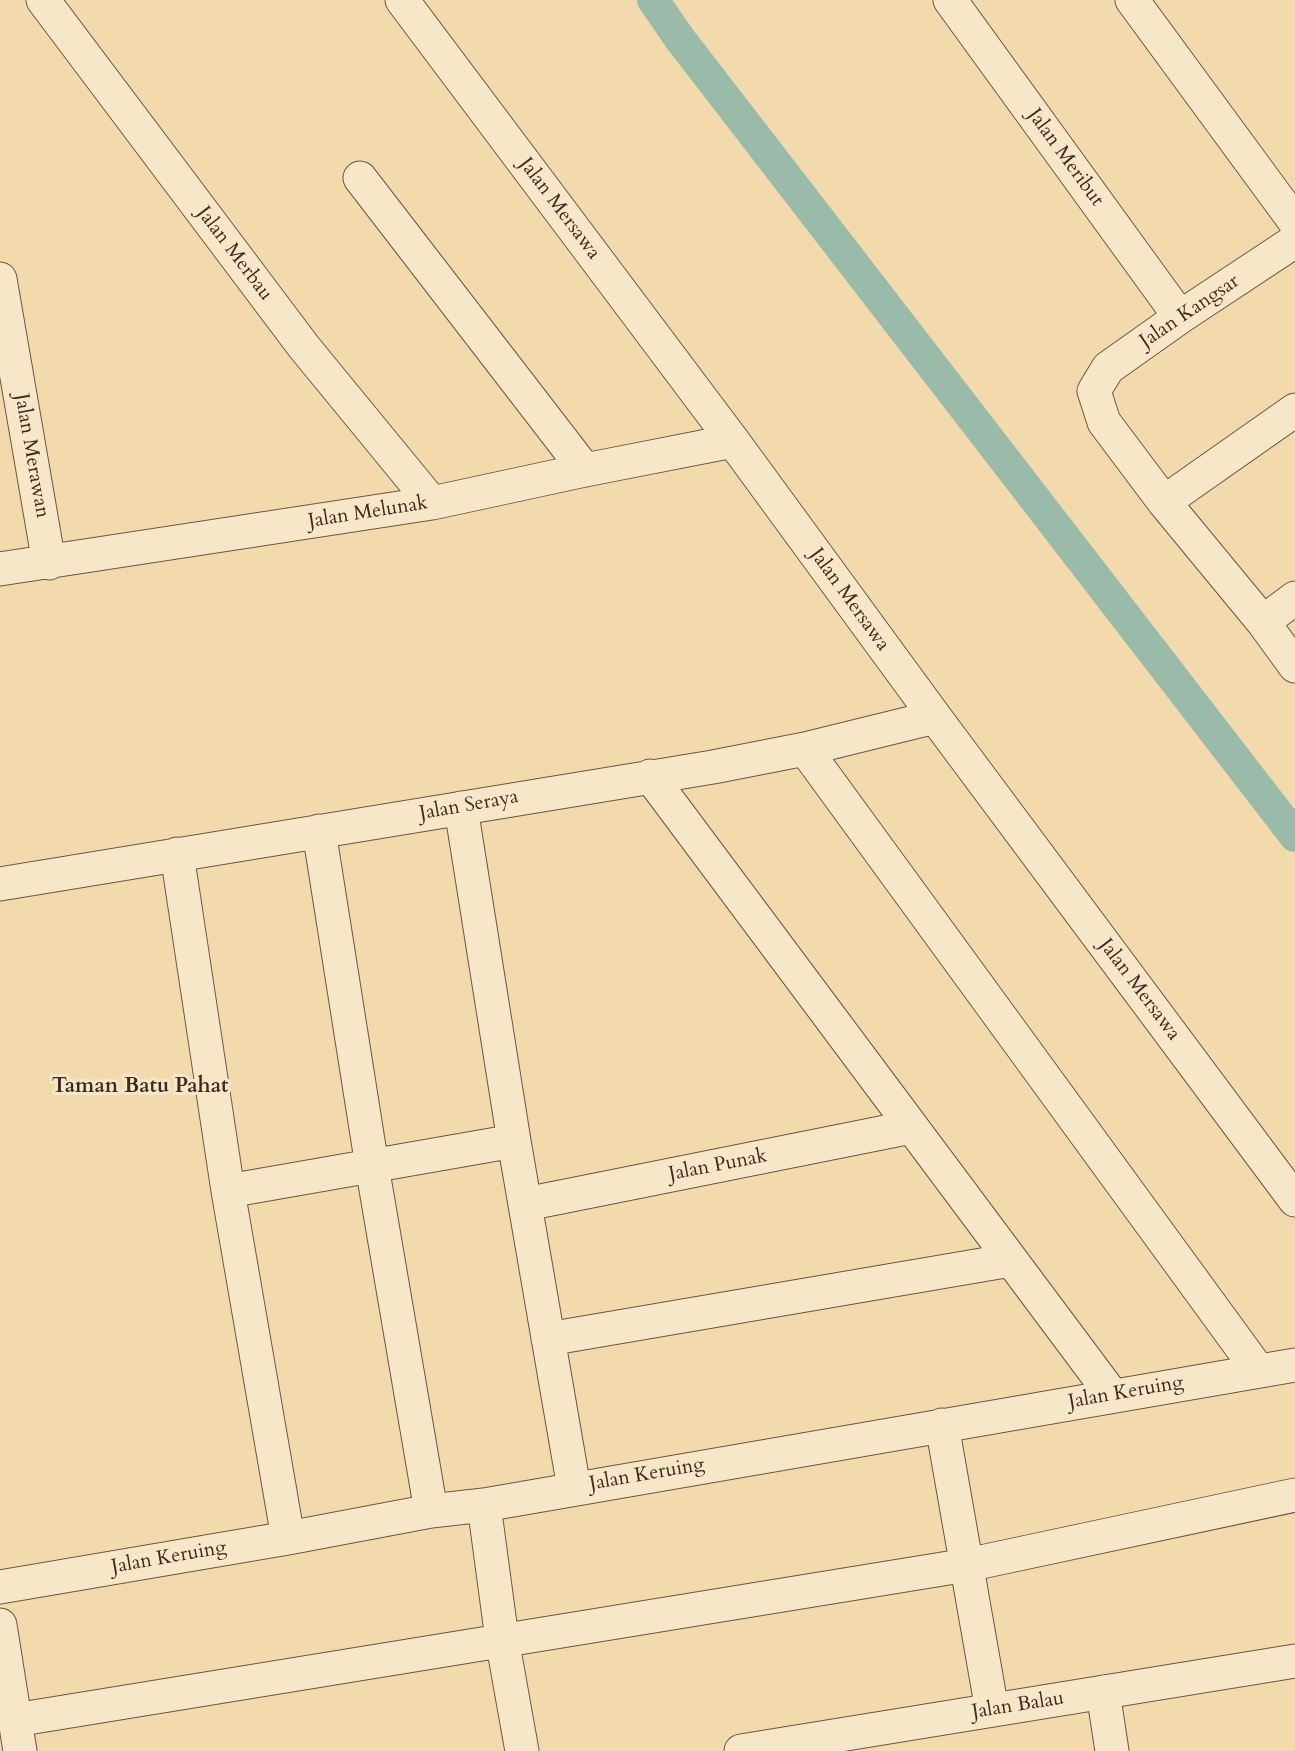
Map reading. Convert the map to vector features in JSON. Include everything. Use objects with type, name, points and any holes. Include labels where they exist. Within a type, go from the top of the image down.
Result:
[{"type":"street","name":"Jalan Merbau","points":[[43,0],[304,347],[432,503]]},
{"type":"street","name":"Jalan Mersawa","points":[[402,0],[733,441],[935,717],[1295,1200]]},
{"type":"street","name":"Jalan Meribut","points":[[950,0],[1180,316]]},
{"type":"street","points":[[1132,0],[1295,222]]},
{"type":"street","points":[[360,178],[585,470]]},
{"type":"street","name":"Jalan Kangsar","points":[[1164,502],[1104,422],[1094,391],[1108,368],[1180,316],[1295,241]]},
{"type":"street","name":"Jalan Merawan","points":[[0,279],[49,562]]},
{"type":"street","points":[[1295,410],[1164,502],[1263,622],[1295,666]]},
{"type":"street","name":"Jalan Melunak","points":[[0,570],[432,503],[733,441]]},
{"type":"street","points":[[1263,622],[1295,598]]},
{"type":"street","name":"Jalan Seraya","points":[[0,884],[713,767],[805,749],[935,717]]},
{"type":"street","points":[[805,749],[1258,1370]]},
{"type":"street","points":[[650,776],[1112,1395]]},
{"type":"street","points":[[462,807],[514,1141],[574,1488]]},
{"type":"street","points":[[319,831],[372,1166],[431,1511]]},
{"type":"street","points":[[177,854],[228,1191],[288,1538]]},
{"type":"street","name":"Jalan Punak","points":[[526,1204],[911,1127]]},
{"type":"street","points":[[228,1191],[514,1141]]},
{"type":"street","points":[[548,1339],[1011,1260]]},
{"type":"street","name":"Jalan Keruing","points":[[0,1587],[431,1511],[483,1505],[1295,1365]]},
{"type":"street","points":[[942,1425],[992,1710]]},
{"type":"street","points":[[0,1625],[18,1735],[502,1639],[967,1565],[1295,1495]]},
{"type":"street","points":[[483,1505],[502,1639],[522,1751]]},
{"type":"street","name":"Jalan Balau","points":[[741,1751],[791,1747],[992,1710],[1295,1661]]},
{"type":"street","points":[[1103,1692],[1112,1751]]},
{"type":"waterway","points":[[653,0],[680,39],[1295,836]]},
{"type":"district","name":"Taman Batu Pahat","points":[[140,1087]]}]
